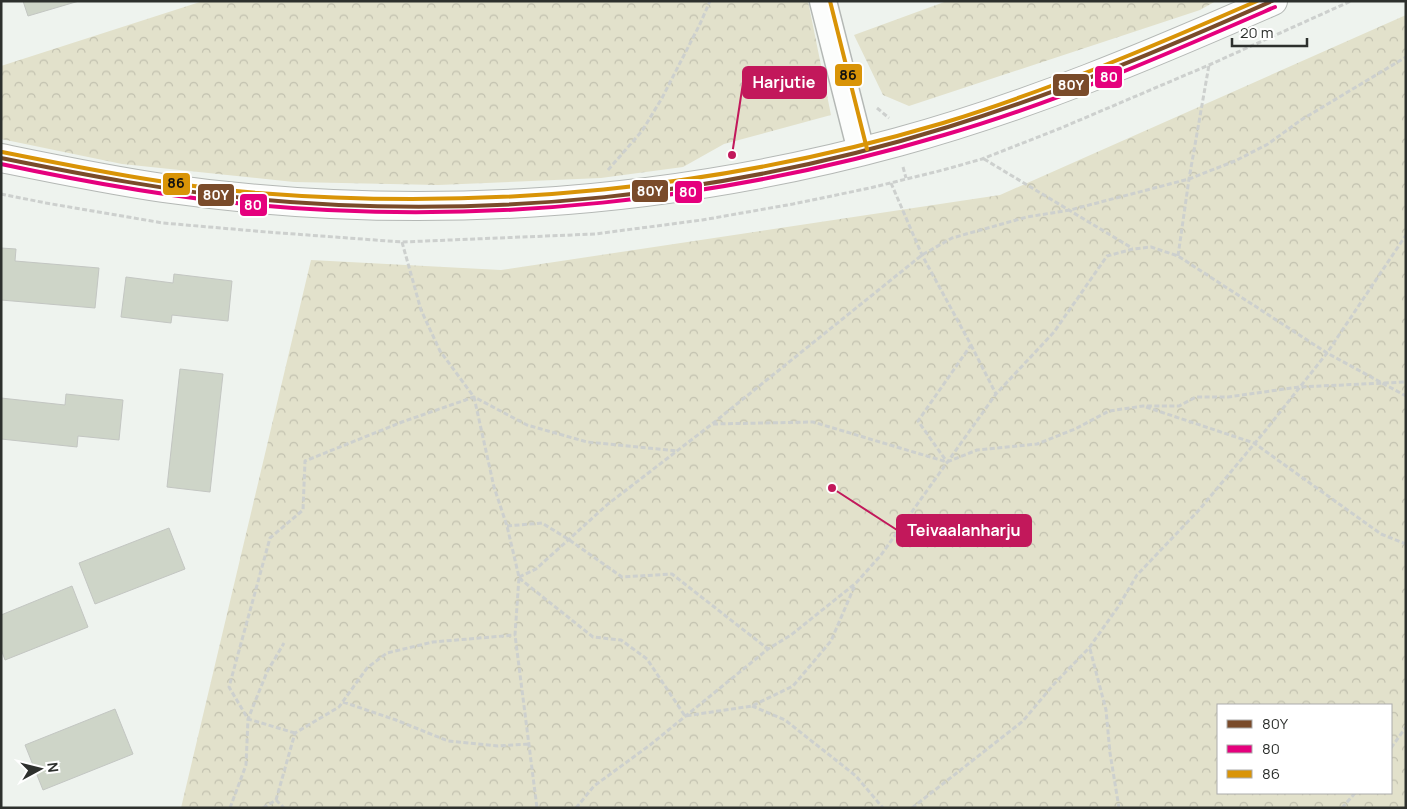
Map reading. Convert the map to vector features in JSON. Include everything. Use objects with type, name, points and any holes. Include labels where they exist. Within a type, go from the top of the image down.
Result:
[{"type":"main road","points":[[1,158],[73,173],[162,188],[284,200],[349,204],[452,206],[508,204],[672,188],[807,164],[897,142],[974,119],[1071,86],[1199,34],[1273,1]]},
{"type":"street","points":[[823,1],[861,151]]},
{"type":"path","points":[[583,198],[642,130],[666,90],[710,1]]},
{"type":"path","points":[[519,577],[536,569],[608,504],[679,451],[922,255],[952,238],[1027,217],[1070,210],[1189,179],[1235,162],[1268,144],[1301,120],[1406,57]]},
{"type":"path","points":[[1178,256],[1209,65]]},
{"type":"path","points":[[983,158],[1133,249]]},
{"type":"path","points":[[890,183],[922,255],[996,394]]},
{"type":"path","points":[[554,236],[559,230]]},
{"type":"path","points":[[912,808],[1023,721],[1054,684],[1089,648],[1118,608],[1137,575],[1199,510],[1327,353],[1406,235]]},
{"type":"path","points":[[402,242],[421,310],[440,351],[474,397],[494,486],[507,526],[519,577],[515,635],[537,808]]},
{"type":"path","points":[[576,808],[594,786],[650,745],[768,648],[791,635],[856,583],[881,555],[996,394],[1054,332],[1107,256],[1133,249],[1151,247],[1178,256],[1327,353],[1406,396]]},
{"type":"path","points":[[947,462],[918,422],[971,345]]},
{"type":"path","points":[[712,424],[813,422],[947,462],[977,450],[1037,444],[1075,429],[1109,411],[1143,406],[1179,406],[1196,396],[1228,397],[1299,387],[1406,382]]},
{"type":"path","points":[[294,733],[248,719],[229,687],[270,538],[303,510],[305,461],[402,422],[474,397],[527,425],[587,442],[679,451]]},
{"type":"path","points":[[1143,406],[1254,443],[1381,534],[1406,544]]},
{"type":"path","points":[[507,526],[542,523],[622,577],[672,574],[768,648]]},
{"type":"path","points":[[519,577],[593,637],[620,640],[647,658],[685,716]]},
{"type":"path","points":[[685,716],[752,706],[793,686],[831,641],[856,583]]},
{"type":"path","points":[[263,808],[276,800],[294,733],[339,707],[367,668],[387,653],[434,642],[515,635]]},
{"type":"path","points":[[230,808],[246,766],[248,719],[267,672],[284,643]]},
{"type":"path","points":[[1089,648],[1106,710],[1110,753],[1119,808]]},
{"type":"path","points":[[342,702],[396,720],[448,741],[498,746],[529,744]]},
{"type":"path","points":[[752,706],[785,720],[856,776],[883,808]]},
{"type":"path","points":[[1392,747],[1406,727]]},
{"type":"path","points":[[1342,808],[1354,794]]},
{"type":"path","points":[[276,800],[284,808]]},
{"type":"green space","points":[[203,1],[808,1],[831,115],[724,144],[683,167],[601,178],[438,185],[294,182],[122,164],[1,139],[1,66]]},
{"type":"green space","points":[[947,1],[1216,1],[1200,10],[909,106],[883,95],[854,35]]},
{"type":"green space","points":[[1406,15],[1406,808],[181,808],[311,260],[501,270],[1000,195]]},
{"type":"building","points":[[23,1],[79,1],[28,16]]},
{"type":"building","points":[[1,248],[16,249],[15,261],[99,268],[95,308],[1,300]]},
{"type":"building","points":[[174,274],[232,281],[228,321],[172,315],[171,323],[121,317],[126,277],[173,283]]},
{"type":"building","points":[[180,369],[223,374],[210,492],[167,487]]},
{"type":"building","points":[[66,394],[123,400],[119,440],[78,436],[77,447],[1,439],[1,398],[65,405]]},
{"type":"building","points":[[169,528],[185,569],[95,604],[79,563]]},
{"type":"building","points":[[72,586],[88,627],[5,660],[1,649],[1,615]]},
{"type":"building","points":[[115,709],[133,754],[43,790],[25,745]]},
{"type":"transit line","name":"86","points":[[830,1],[867,149]]},
{"type":"transit line","name":"86","points":[[2,152],[98,171],[258,193],[344,198],[431,199],[604,190],[689,179],[775,164],[859,146],[943,123],[1023,96],[1102,66],[1257,1]]},
{"type":"transit line","name":"80Y","points":[[1,158],[190,192],[341,205],[429,207],[517,204],[604,197],[692,186],[778,170],[864,151],[948,127],[1071,85],[1272,1]]},
{"type":"transit line","name":"80","points":[[1,164],[96,183],[191,198],[342,211],[429,212],[516,209],[602,203],[689,192],[775,177],[860,158],[944,135],[1029,108],[1153,59],[1275,7]]},
{"type":"place","name":"Harjutie","points":[[732,155]]},
{"type":"place","name":"Teivaalanharju","points":[[832,488]]}]
